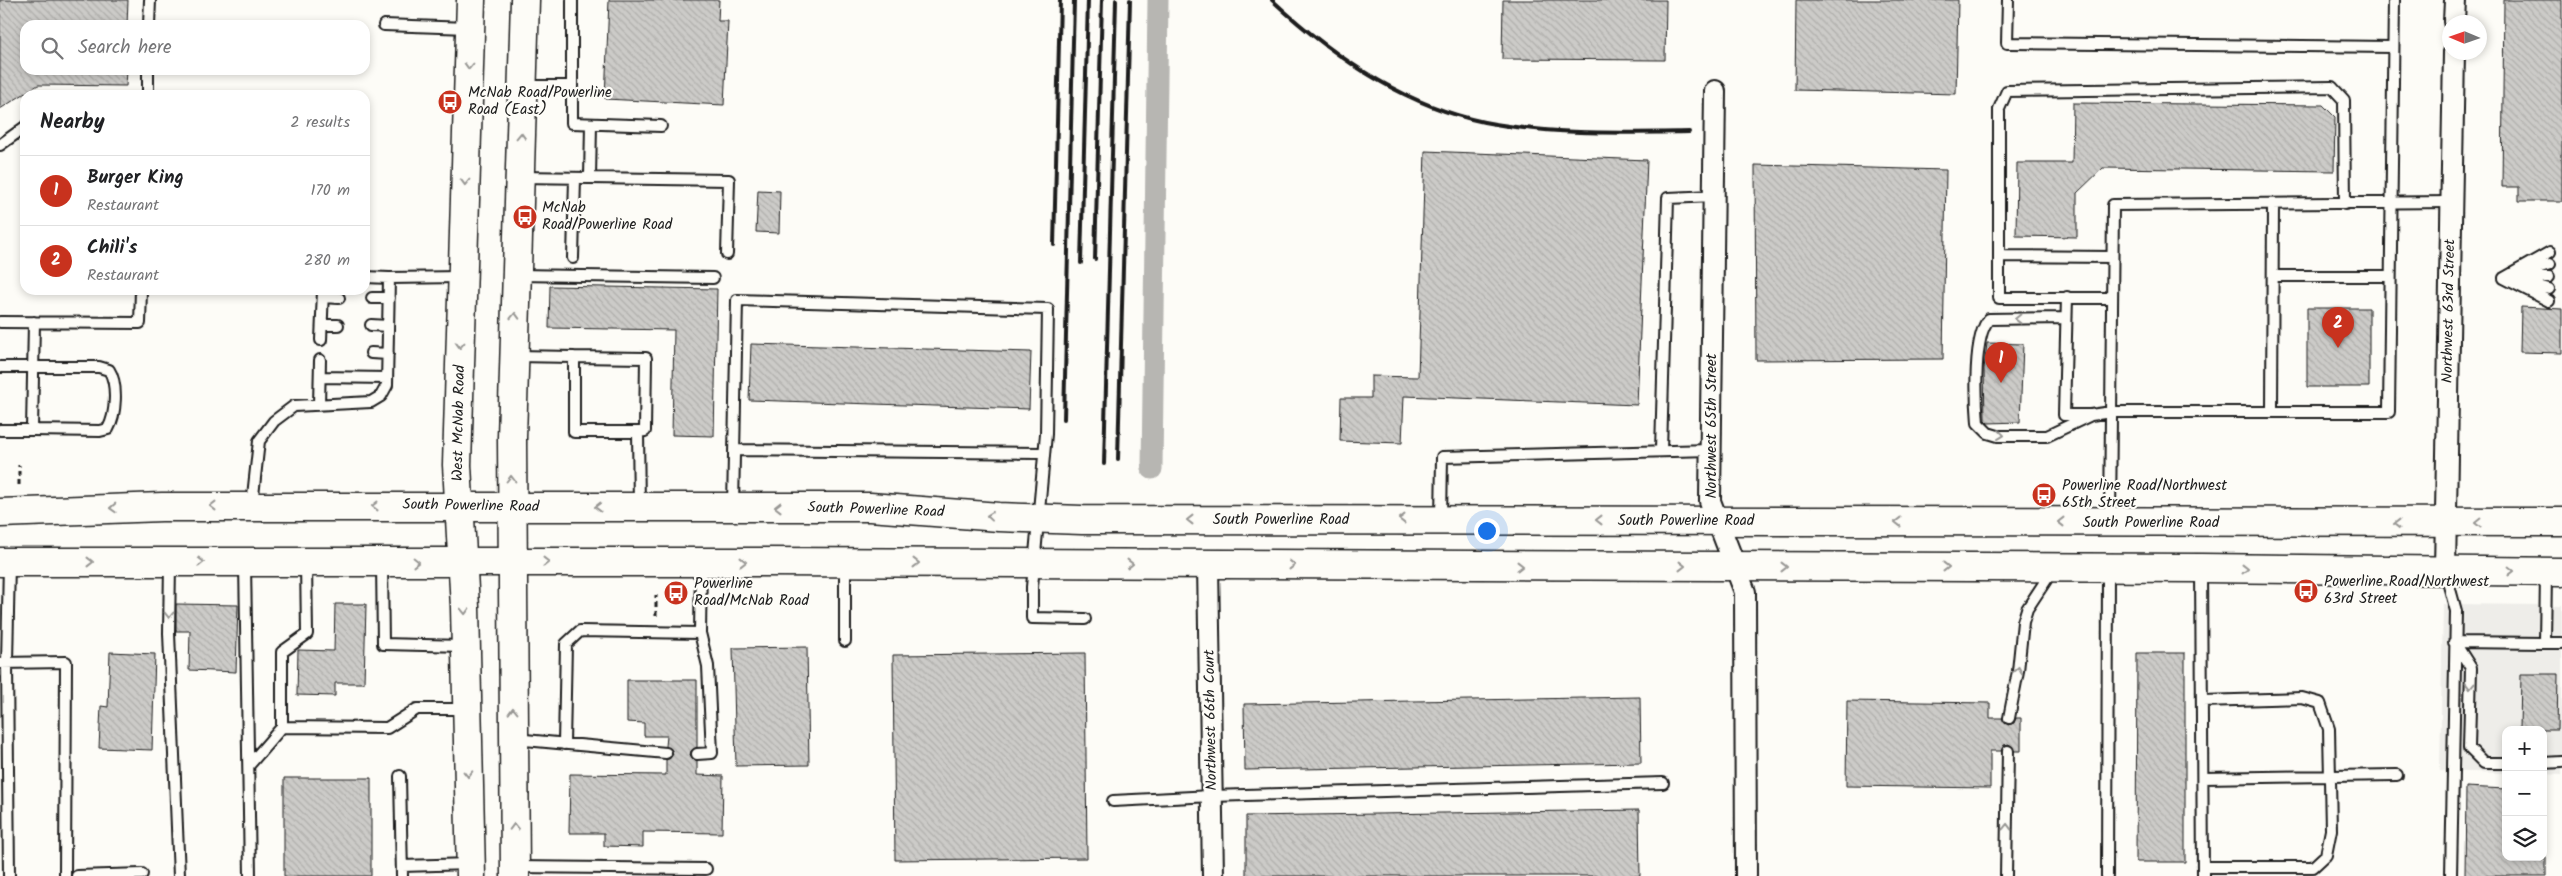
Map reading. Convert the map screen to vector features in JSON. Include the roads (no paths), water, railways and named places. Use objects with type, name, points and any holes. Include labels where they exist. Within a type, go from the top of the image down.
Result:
[{"type":"main road","name":"West McNab Road","points":[[470,870],[466,646],[457,465],[471,0]]},
{"type":"main road","points":[[514,871],[512,506],[516,275],[525,0]]},
{"type":"main road","name":"South Powerline Road","points":[[0,513],[162,506],[512,506],[897,508],[1038,519],[2446,524],[2562,522]]},
{"type":"main road","points":[[5,562],[245,562],[306,560],[462,563],[844,562],[2201,568],[2554,572]]},
{"type":"street","points":[[2454,0],[2454,15]]},
{"type":"street","name":"Northwest 63rd Street","points":[[2445,570],[2454,60]]},
{"type":"street","name":"Northwest 65th Street","points":[[1715,91],[1710,501],[1745,592],[1746,876]]},
{"type":"street","name":"Northwest 66th Court","points":[[1208,564],[1213,876]]},
{"type":"lane","points":[[149,20],[150,0]]},
{"type":"lane","points":[[572,0],[572,123],[661,126]]},
{"type":"lane","points":[[2008,0],[2007,43],[2393,47]]},
{"type":"lane","points":[[2067,297],[2064,414],[2090,415],[2111,412],[2388,412],[2394,0]]},
{"type":"lane","points":[[384,25],[470,28]]},
{"type":"lane","points":[[148,75],[148,90]]},
{"type":"lane","points":[[522,86],[572,86]]},
{"type":"lane","points":[[2112,298],[1999,298],[1999,109],[2007,91],[2332,87],[2344,100],[2345,204]]},
{"type":"lane","points":[[590,178],[591,124]]},
{"type":"lane","points":[[0,145],[20,131]]},
{"type":"lane","points":[[519,177],[729,180],[727,254]]},
{"type":"lane","points":[[573,258],[575,178]]},
{"type":"lane","points":[[1661,451],[1668,198],[1714,196]]},
{"type":"lane","points":[[2110,522],[2113,204],[2452,202]]},
{"type":"lane","points":[[2272,412],[2273,204]]},
{"type":"lane","points":[[2504,278],[2550,252]]},
{"type":"lane","points":[[1999,256],[2112,257]]},
{"type":"lane","points":[[2504,278],[2550,264]]},
{"type":"lane","points":[[516,275],[713,278]]},
{"type":"lane","points":[[2273,276],[2390,276]]},
{"type":"lane","points":[[370,277],[462,277]]},
{"type":"lane","points":[[2504,278],[2549,277]]},
{"type":"lane","points":[[252,506],[259,441],[274,421],[294,406],[371,402],[381,396],[387,385],[389,278]]},
{"type":"lane","points":[[2504,278],[2549,289]]},
{"type":"lane","points":[[2504,278],[2549,301]]},
{"type":"lane","points":[[0,322],[140,324],[141,295]]},
{"type":"lane","points":[[321,340],[323,295]]},
{"type":"lane","points":[[327,295],[338,298]]},
{"type":"lane","points":[[372,298],[389,298]]},
{"type":"lane","points":[[733,507],[736,300],[1048,308],[1044,453],[1034,563],[1032,618],[1085,619]]},
{"type":"lane","points":[[2066,318],[1989,319],[1984,325],[1979,339],[1978,423],[1988,433],[1998,436],[2047,436],[2090,415]]},
{"type":"lane","points":[[32,430],[34,322]]},
{"type":"lane","points":[[322,325],[338,325]]},
{"type":"lane","points":[[371,325],[388,326]]},
{"type":"lane","points":[[371,353],[388,354]]},
{"type":"lane","points":[[514,356],[646,358],[645,432],[574,432],[574,357]]},
{"type":"lane","points":[[319,405],[320,360]]},
{"type":"lane","points":[[0,368],[34,366],[99,367],[109,370],[115,378],[113,420],[108,429],[100,431],[0,430]]},
{"type":"lane","points":[[320,377],[387,378]]},
{"type":"lane","points":[[638,432],[639,507]]},
{"type":"lane","points":[[734,450],[1044,453]]},
{"type":"lane","points":[[1441,520],[1442,457],[1711,450]]},
{"type":"lane","points":[[250,764],[282,727],[282,652],[307,634],[306,560]]},
{"type":"lane","points":[[5,562],[4,663],[9,876]]},
{"type":"lane","points":[[170,562],[169,633],[179,876]]},
{"type":"lane","points":[[245,562],[250,764],[250,876]]},
{"type":"lane","points":[[382,562],[383,644],[466,646]]},
{"type":"lane","points":[[697,754],[712,753],[708,666],[700,633],[701,562]]},
{"type":"lane","points":[[844,562],[845,641]]},
{"type":"lane","points":[[2009,718],[2020,663],[2023,622],[2027,609],[2055,568]]},
{"type":"lane","points":[[2107,876],[2108,568]]},
{"type":"lane","points":[[2201,568],[2203,871],[2278,871],[2312,867],[2326,855],[2331,830],[2329,729],[2320,703],[2302,698],[2202,701]]},
{"type":"lane","points":[[2445,570],[2456,610],[2451,876]]},
{"type":"lane","points":[[2545,643],[2554,572]]},
{"type":"lane","points":[[564,744],[566,644],[580,631],[700,633]]},
{"type":"lane","points":[[2454,642],[2562,643]]},
{"type":"lane","points":[[2454,642],[2471,668],[2469,748],[2484,763],[2502,763]]},
{"type":"lane","points":[[4,663],[66,662],[65,876]]},
{"type":"lane","points":[[282,727],[387,728],[417,709],[467,709]]},
{"type":"lane","points":[[513,739],[666,753]]},
{"type":"lane","points":[[2006,876],[2008,750]]},
{"type":"lane","points":[[2547,762],[2562,762]]},
{"type":"lane","points":[[2202,778],[2397,775]]},
{"type":"lane","points":[[400,776],[402,871],[470,870]]},
{"type":"lane","points":[[1113,801],[1212,796],[1663,783]]},
{"type":"lane","points":[[514,871],[706,869]]},
{"type":"lane","points":[[77,876],[142,874]]},
{"type":"waterway","points":[[1152,469],[1158,0]]},
{"type":"railway","points":[[1054,245],[1060,0]]},
{"type":"railway","points":[[1064,419],[1074,0]]},
{"type":"railway","points":[[1081,263],[1088,0]]},
{"type":"railway","points":[[1095,259],[1102,0]]},
{"type":"railway","points":[[1104,464],[1116,0]]},
{"type":"railway","points":[[1118,459],[1130,0]]},
{"type":"railway","points":[[1272,0],[1319,40],[1370,75],[1425,104],[1454,114],[1484,122],[1560,131],[1611,133],[1689,132]]},
{"type":"place","name":"McNab Road/Powerline Road (East)","points":[[450,102]]},
{"type":"place","name":"McNab Road/Powerline Road","points":[[525,217]]},
{"type":"place","name":"Chili's","points":[[2338,348]]},
{"type":"place","name":"Burger King","points":[[2001,383]]},
{"type":"place","name":"Powerline Road/Northwest 65th Street","points":[[2044,495]]},
{"type":"place","name":"Powerline Road/Northwest 63rd Street","points":[[2306,591]]},
{"type":"place","name":"Powerline Road/McNab Road","points":[[676,593]]}]
